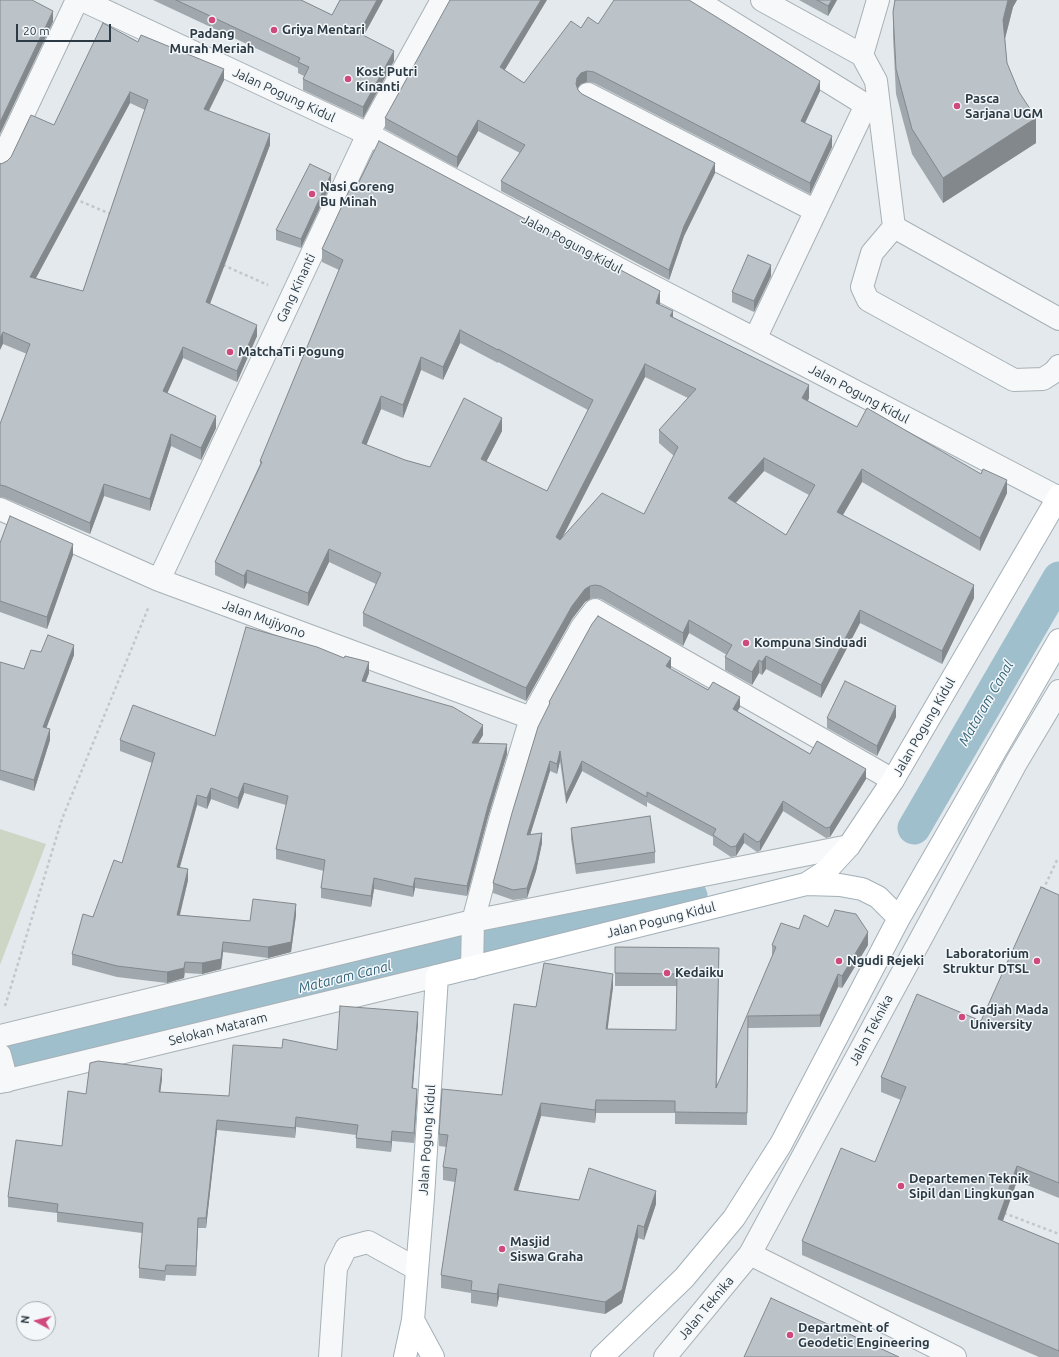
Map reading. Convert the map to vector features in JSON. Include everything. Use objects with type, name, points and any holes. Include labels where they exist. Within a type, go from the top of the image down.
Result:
[{"type":"main road","name":"Jalan Pogung Kidul","points":[[405,1357],[413,1320],[423,1197],[437,976],[471,965],[806,884],[826,871],[849,846],[893,780],[1059,497]]},
{"type":"main road","points":[[602,1357],[684,1278],[734,1218],[781,1144],[898,918],[1059,640]]},
{"type":"main road","points":[[806,884],[840,885],[862,889],[878,898],[898,918]]},
{"type":"main road","points":[[413,1320],[433,1357]]},
{"type":"street","points":[[0,163],[77,0]]},
{"type":"street","name":"Jalan Pogung Kidul","points":[[82,0],[368,134],[625,272],[1059,497]]},
{"type":"street","name":"Gang Kinanti","points":[[159,580],[368,134],[442,0]]},
{"type":"street","points":[[696,0],[865,104],[755,339]]},
{"type":"street","points":[[762,0],[862,55],[876,82],[894,227],[872,253],[862,287],[868,300],[1014,380],[1043,379],[1054,372],[1059,366]]},
{"type":"street","points":[[862,55],[878,0]]},
{"type":"street","points":[[588,94],[816,211]]},
{"type":"street","points":[[894,227],[1059,319]]},
{"type":"street","name":"Jalan Mujiyono","points":[[0,509],[159,580],[531,718]]},
{"type":"street","points":[[471,965],[473,925],[500,820],[531,718],[582,627],[595,610],[893,780]]},
{"type":"street","name":"Jalan Teknika","points":[[665,1357],[750,1254],[1012,770],[1059,692]]},
{"type":"street","points":[[0,1036],[473,925],[849,846]]},
{"type":"street","name":"Selokan Mataram","points":[[3,1072],[437,976]]},
{"type":"street","points":[[330,1357],[336,1268],[346,1248],[368,1242],[417,1268]]},
{"type":"street","points":[[750,1254],[955,1357]]},
{"type":"path","points":[[71,197],[114,216]]},
{"type":"path","points":[[221,264],[292,296]]},
{"type":"path","points":[[2,1013],[62,819],[159,580]]},
{"type":"path","points":[[1041,894],[1058,858]]},
{"type":"path","points":[[1004,1213],[1059,1234]]},
{"type":"green space","points":[[0,829],[46,844],[0,965]]},
{"type":"building","points":[[0,0],[32,0],[53,11],[0,122]]},
{"type":"building","points":[[176,0],[301,0],[332,15],[340,0],[377,0],[359,33],[394,51],[363,107],[303,79],[309,67],[298,62],[300,58]]},
{"type":"building","points":[[450,0],[541,0],[500,67],[524,83],[571,21],[581,28],[588,17],[598,24],[614,0],[689,0],[820,81],[801,121],[832,136],[810,183],[594,72],[587,71],[581,73],[577,78],[576,84],[578,90],[582,94],[715,163],[684,226],[669,270],[501,181],[525,145],[478,120],[457,157],[385,118]]},
{"type":"building","points":[[817,0],[832,0],[828,6]]},
{"type":"building","name":"Pasca Sarjana UGM","points":[[895,0],[1008,0],[1003,20],[1007,63],[1019,92],[1036,118],[943,178],[912,129],[896,69],[893,12]]},
{"type":"building","points":[[103,23],[138,42],[141,35],[224,69],[204,109],[270,134],[206,302],[257,325],[237,371],[183,347],[163,391],[216,416],[201,448],[171,434],[150,499],[104,484],[90,523],[0,485],[0,424],[30,344],[3,332],[0,338],[0,163],[1,164],[7,161],[11,157],[31,115],[54,125]],"holes":[[[130,92],[148,100],[83,291],[30,277]]]},
{"type":"building","points":[[379,141],[660,291],[656,303],[673,311],[670,316],[809,385],[802,398],[857,427],[867,408],[981,474],[983,469],[1007,480],[980,538],[862,469],[837,512],[974,585],[942,651],[860,610],[821,685],[766,656],[762,662],[759,660],[752,672],[725,657],[732,645],[689,620],[683,633],[601,586],[595,585],[585,589],[572,606],[526,688],[363,613],[381,573],[329,549],[308,593],[247,570],[244,576],[215,562],[262,462],[260,461],[343,260],[322,249],[353,182],[358,184]],"holes":[[[460,330],[593,400],[547,491],[481,459],[502,418],[464,398],[430,467],[405,460],[362,443],[381,396],[403,405],[421,357],[443,367]],[[645,364],[696,389],[659,430],[678,447],[644,514],[602,493],[560,540],[556,537]],[[764,458],[815,485],[786,535],[728,498]]]},
{"type":"building","points":[[310,164],[331,174],[301,239],[276,230]]},
{"type":"building","points":[[748,255],[771,265],[754,301],[732,292]]},
{"type":"building","points":[[10,516],[73,544],[47,617],[0,601],[0,543]]},
{"type":"building","points":[[598,616],[671,658],[666,666],[708,690],[713,682],[740,697],[733,709],[810,754],[817,741],[866,769],[830,827],[826,828],[783,801],[760,841],[757,842],[744,833],[736,846],[731,847],[713,835],[716,829],[647,792],[647,797],[582,761],[566,795],[560,751],[557,764],[550,761],[527,835],[542,833],[536,861],[527,888],[513,890],[493,883],[538,727],[550,703],[549,702],[592,624]]},
{"type":"building","points":[[246,627],[317,647],[344,658],[345,656],[369,662],[362,681],[453,707],[483,725],[472,743],[507,744],[488,806],[467,886],[415,878],[413,887],[374,878],[371,896],[321,888],[325,860],[276,849],[288,796],[244,783],[238,798],[211,788],[207,798],[197,795],[177,867],[188,869],[177,915],[250,921],[253,899],[296,904],[291,942],[268,947],[223,942],[221,959],[202,963],[185,962],[184,968],[167,972],[117,966],[72,954],[83,914],[93,917],[114,860],[122,863],[155,753],[120,740],[133,705],[215,736]]},
{"type":"building","points":[[48,635],[74,645],[43,727],[50,729],[34,780],[0,770],[0,662],[24,669],[31,650],[41,652]]},
{"type":"building","points":[[845,681],[896,706],[877,746],[827,718]]},
{"type":"building","points":[[650,816],[655,852],[576,864],[571,828]]},
{"type":"building","name":"Departemen Teknik Sipil dan Lingkungan","points":[[1041,887],[1059,895],[1059,1183],[1017,1166],[998,1219],[1059,1244],[1059,1351],[802,1241],[841,1148],[875,1162],[906,1087],[881,1077],[917,994],[981,1021]]},
{"type":"building","points":[[835,910],[856,914],[868,932],[842,976],[838,974],[820,1015],[748,1016],[747,1113],[675,1112],[675,1101],[596,1100],[595,1110],[541,1103],[514,1190],[579,1200],[589,1168],[656,1191],[644,1227],[638,1225],[622,1290],[605,1302],[499,1284],[497,1294],[471,1290],[472,1281],[441,1275],[457,1169],[443,1167],[448,1135],[439,1134],[442,1089],[502,1095],[514,1004],[536,1007],[544,963],[613,974],[606,1029],[676,1030],[677,974],[615,973],[615,947],[719,948],[716,1088],[776,947],[772,945],[781,923],[799,929],[804,915],[828,927]]},
{"type":"building","points":[[340,1006],[418,1012],[412,1088],[417,1089],[414,1133],[392,1131],[391,1142],[356,1138],[358,1125],[296,1117],[295,1128],[217,1120],[206,1218],[198,1218],[196,1266],[166,1265],[165,1271],[139,1268],[143,1223],[57,1212],[58,1204],[8,1197],[16,1140],[62,1146],[68,1091],[86,1094],[90,1063],[98,1061],[162,1069],[159,1092],[229,1096],[233,1045],[282,1048],[283,1039],[337,1050]]},
{"type":"building","points":[[771,1298],[899,1357],[744,1357]]},
{"type":"waterway","name":"Mataram Canal","points":[[914,828],[1059,578]]},
{"type":"waterway","name":"Mataram Canal","points":[[0,1063],[467,947],[691,896]]},
{"type":"place","name":"Padang Murah Meriah","points":[[212,20]]},
{"type":"place","name":"Griya Mentari","points":[[274,30]]},
{"type":"place","name":"Kost Putri Kinanti","points":[[348,79]]},
{"type":"place","name":"Pasca Sarjana UGM","points":[[957,106]]},
{"type":"place","name":"Nasi Goreng Bu Minah","points":[[312,194]]},
{"type":"place","name":"MatchaTi Pogung","points":[[230,352]]},
{"type":"place","name":"Kompuna Sinduadi","points":[[746,643]]},
{"type":"place","name":"Ngudi Rejeki","points":[[839,961]]},
{"type":"place","name":"Laboratorium Struktur DTSL","points":[[1037,961]]},
{"type":"place","name":"Kedaiku","points":[[667,973]]},
{"type":"place","name":"Gadjah Mada University","points":[[962,1017]]},
{"type":"place","name":"Departemen Teknik Sipil dan Lingkungan","points":[[901,1186]]},
{"type":"place","name":"Masjid Siswa Graha","points":[[502,1249]]},
{"type":"place","name":"Department of Geodetic Engineering","points":[[790,1335]]}]
